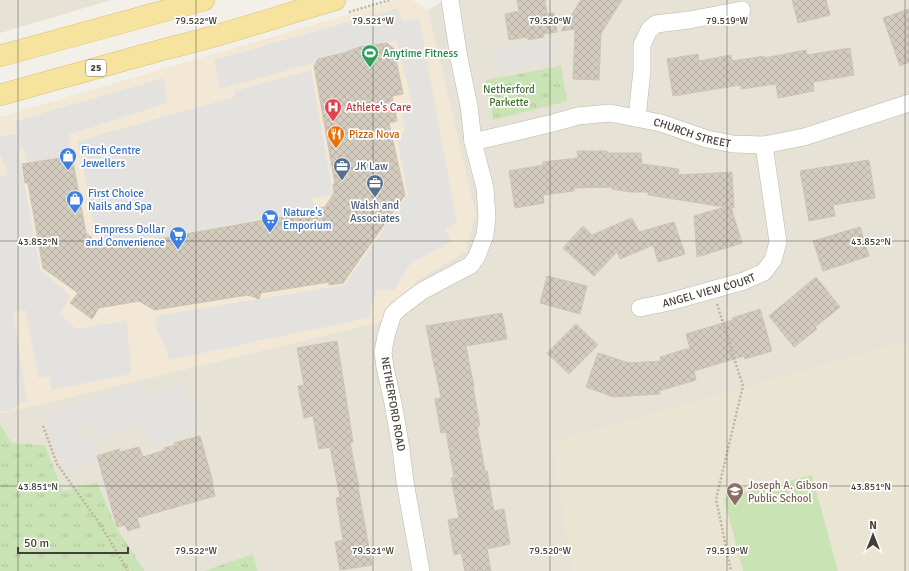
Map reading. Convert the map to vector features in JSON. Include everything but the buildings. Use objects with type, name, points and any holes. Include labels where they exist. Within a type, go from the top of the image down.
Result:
[{"type":"main road","points":[[0,56],[204,0]]},
{"type":"main road","name":"25","points":[[0,95],[165,49],[192,43],[335,0]]},
{"type":"street","name":"NETHERFORD ROAD","points":[[421,571],[405,482],[393,402],[383,352],[393,314],[422,291],[471,265],[478,256],[485,234],[487,217],[486,188],[473,142],[469,106],[459,58],[450,0]]},
{"type":"street","points":[[637,118],[642,70],[642,45],[649,30],[656,24],[689,20],[742,10]]},
{"type":"street","name":"CHURCH STREET","points":[[473,142],[540,127],[578,116],[610,113],[661,123],[707,139],[733,144],[764,145],[804,136],[909,103]]},
{"type":"street","name":"ANGEL VIEW COURT","points":[[640,308],[669,302],[744,281],[764,272],[773,260],[778,242],[764,145]]},
{"type":"path","points":[[716,288],[715,299],[743,386],[716,499],[731,571]]},
{"type":"path","points":[[43,426],[56,464],[100,524],[128,571]]},
{"type":"shaded area","points":[[0,0],[111,0],[0,33]]},
{"type":"shaded area","points":[[397,0],[412,0],[428,10],[475,213],[466,251],[418,280],[380,322],[0,414],[0,117]]},
{"type":"shaded area","points":[[445,0],[909,0],[909,571],[258,571],[253,554],[203,571],[145,571],[116,527],[97,482],[63,491],[45,445],[12,443],[0,424],[0,414],[380,322],[418,280],[466,251],[475,213],[428,10]]},
{"type":"shaded area","points":[[398,8],[402,22],[419,18],[457,223],[445,228],[451,242],[411,263],[394,290],[377,289],[368,318],[169,360],[166,347],[157,331],[155,316],[345,285],[408,194],[396,134],[405,133],[401,107],[413,105],[396,40],[220,89],[214,60]]},
{"type":"shaded area","points":[[553,39],[557,61],[496,71],[493,50]]},
{"type":"shaded area","points":[[311,70],[333,195],[312,198],[315,210],[106,247],[103,233],[95,233],[78,141],[234,97],[235,91]]},
{"type":"shaded area","points":[[164,78],[167,103],[68,135],[73,154],[27,163],[23,148],[18,150],[40,269],[70,296],[60,314],[76,329],[127,320],[131,374],[52,390],[49,376],[38,378],[26,310],[13,311],[27,402],[16,405],[14,410],[0,412],[0,177],[8,174],[0,154],[0,136],[17,134],[16,121]]},
{"type":"shaded area","name":"Joseph A. Gibson Public School","points":[[907,341],[909,353],[909,571],[572,571],[552,442]]},
{"type":"shaded area","points":[[142,381],[147,396],[184,382],[200,428],[151,445],[143,422],[100,438],[93,422],[73,429],[76,438],[91,433],[100,458],[66,470],[46,416]]},
{"type":"green space","name":"Netherford Parkette","points":[[561,66],[567,101],[493,120],[486,80]]},
{"type":"green space","points":[[0,424],[12,443],[45,445],[63,491],[97,482],[116,527],[145,571],[0,571]]},
{"type":"green space","points":[[812,475],[838,571],[743,571],[724,498]]},
{"type":"green space","points":[[253,554],[258,571],[203,571]]},
{"type":"place","name":"Anytime Fitness","points":[[370,68]]},
{"type":"place","name":"Athlete's Care","points":[[333,122]]},
{"type":"place","name":"Pizza Nova","points":[[336,149]]},
{"type":"place","name":"Finch Centre Jewellers","points":[[68,171]]},
{"type":"place","name":"JK Law","points":[[342,181]]},
{"type":"place","name":"Walsh and Associates","points":[[375,198]]},
{"type":"place","name":"First Choice Nails and Spa","points":[[75,214]]},
{"type":"place","name":"Nature's Emporium","points":[[270,233]]},
{"type":"place","name":"Empress Dollar and Convenience","points":[[178,250]]},
{"type":"place","name":"Joseph A. Gibson Public School","points":[[735,506]]}]
